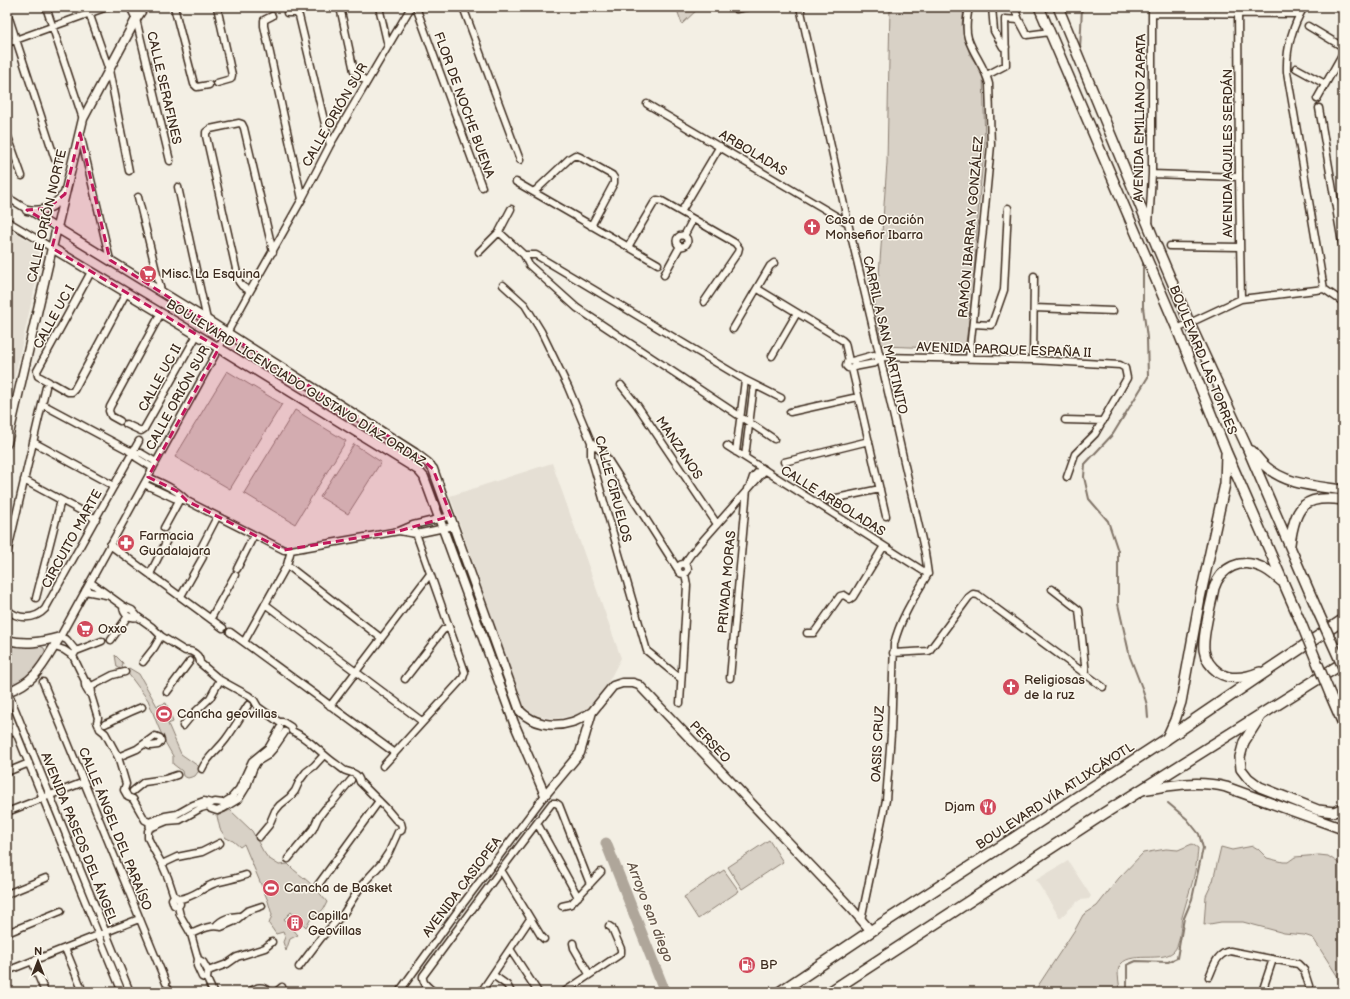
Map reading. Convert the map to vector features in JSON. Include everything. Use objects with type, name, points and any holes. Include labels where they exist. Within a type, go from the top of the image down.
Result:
[{"type":"main road","name":"BOULEVARD LAS TORRES","points":[[1040,7],[1177,329],[1226,451],[1343,724]]},
{"type":"main road","name":"BOULEVARD LAS TORRES","points":[[1058,7],[1190,324],[1246,445],[1343,667]]},
{"type":"main road","points":[[1246,445],[1264,466],[1285,479],[1343,490]]},
{"type":"main road","points":[[1166,740],[1181,702],[1200,598],[1225,484],[1226,451]]},
{"type":"main road","points":[[1290,545],[1293,524],[1299,510],[1304,505],[1318,499],[1325,498],[1343,500]]},
{"type":"main road","points":[[1271,668],[1245,677],[1228,677],[1221,674],[1210,665],[1206,659],[1204,653],[1204,638],[1216,580],[1225,570],[1239,564],[1255,565],[1267,569],[1283,582]]},
{"type":"main road","name":"BOULEVARD VÍA ATLIXCÁYOTL","points":[[780,992],[871,931],[1166,740],[1343,620]]},
{"type":"main road","points":[[830,992],[1090,822],[1343,663]]},
{"type":"main road","points":[[1261,715],[1244,742],[1240,758],[1241,769],[1248,778],[1260,787],[1318,810],[1334,812],[1343,808]]},
{"type":"main road","points":[[1142,790],[1189,783],[1213,784],[1226,787],[1343,829]]},
{"type":"street","points":[[46,7],[83,119]]},
{"type":"street","points":[[7,43],[52,27],[88,10],[107,7]]},
{"type":"street","name":"CALLE SERAFINES","points":[[130,7],[136,20],[170,161]]},
{"type":"street","name":"CALLE ORIÓN NORTE","points":[[7,443],[83,119],[144,7]]},
{"type":"street","points":[[174,7],[194,84],[197,87],[208,85]]},
{"type":"street","points":[[216,7],[232,75],[231,79],[217,83]]},
{"type":"street","points":[[340,7],[354,72],[367,82]]},
{"type":"street","points":[[379,7],[388,46]]},
{"type":"street","name":"CALLE ORIÓN SUR","points":[[60,637],[250,291],[273,252],[330,145],[411,7]]},
{"type":"street","name":"FLOR DE NOCHE BUENA","points":[[416,7],[482,187]]},
{"type":"street","points":[[463,7],[520,160]]},
{"type":"street","points":[[736,9],[747,7]]},
{"type":"street","name":"CARRIL A SAN MARTINITO","points":[[800,7],[848,223],[925,553],[928,574]]},
{"type":"street","name":"RAMÓN IBARRA Y GONZÁLEZ","points":[[969,7],[966,23],[968,38],[987,75],[989,84],[991,145],[969,358]]},
{"type":"street","points":[[992,7],[994,31],[1003,47],[1006,47]]},
{"type":"street","points":[[1014,7],[1027,35],[1050,32]]},
{"type":"street","points":[[1304,7],[1290,40],[1287,56],[1287,72],[1324,289]]},
{"type":"street","points":[[88,10],[109,70],[129,171]]},
{"type":"street","points":[[1152,10],[1238,10],[1300,14]]},
{"type":"street","name":"AVENIDA EMILIANO ZAPATA","points":[[1149,228],[1152,174],[1152,10]]},
{"type":"street","name":"AVENIDA AQUILES SERDÁN","points":[[1238,10],[1241,299]]},
{"type":"street","points":[[7,12],[55,159]]},
{"type":"street","points":[[287,13],[296,13],[299,16],[330,145]]},
{"type":"street","points":[[272,16],[264,20],[264,26],[302,199]]},
{"type":"street","points":[[987,75],[1006,65],[1005,19],[1019,20]]},
{"type":"street","points":[[1308,26],[1343,47]]},
{"type":"street","points":[[1317,99],[1343,53]]},
{"type":"street","points":[[1296,68],[1325,84]]},
{"type":"street","name":"ARBOLADAS","points":[[647,104],[848,223]]},
{"type":"street","points":[[1319,108],[1343,249]]},
{"type":"street","points":[[250,291],[239,282],[206,136],[206,132],[210,129],[239,123],[242,124],[273,252]]},
{"type":"street","points":[[80,133],[110,260]]},
{"type":"street","points":[[7,134],[22,176]]},
{"type":"street","points":[[681,212],[720,146]]},
{"type":"street","points":[[534,192],[575,155],[612,174],[614,183],[591,226]]},
{"type":"street","points":[[1152,174],[1239,177]]},
{"type":"street","points":[[516,182],[658,264]]},
{"type":"street","points":[[178,187],[207,320]]},
{"type":"street","points":[[27,210],[36,211],[48,208],[59,201],[65,194]]},
{"type":"street","name":"BOULEVARD LICENCIADO GUSTAVO DÍAZ ORDAZ","points":[[7,197],[207,320],[415,453],[428,463],[433,469],[520,711],[527,718],[539,723],[553,725],[573,722],[592,712]]},
{"type":"street","points":[[138,197],[160,291]]},
{"type":"street","points":[[628,247],[657,200],[662,201],[735,243],[739,248],[738,252],[704,302]]},
{"type":"street","points":[[973,324],[991,325],[1004,293],[1008,208]]},
{"type":"street","points":[[479,252],[499,232],[511,209]]},
{"type":"street","points":[[1338,217],[1343,209]]},
{"type":"street","points":[[664,275],[680,246],[685,246],[687,243],[687,238],[684,236],[693,219]]},
{"type":"street","name":"BOULEVARD LICENCIADO GUSTAVO DÍAZ ORDAZ","points":[[7,221],[219,348],[418,470],[424,477],[514,723],[545,795]]},
{"type":"street","points":[[499,232],[524,255],[529,265],[577,308],[774,439]]},
{"type":"street","points":[[1170,246],[1240,246]]},
{"type":"street","points":[[524,255],[536,255],[745,380],[781,398]]},
{"type":"street","points":[[733,330],[770,266],[774,263]]},
{"type":"street","name":"CALLE UC I","points":[[50,384],[37,374],[37,371],[91,272]]},
{"type":"street","points":[[1033,360],[1034,276]]},
{"type":"street","name":"CALLE CIRUELOS","points":[[503,285],[526,305],[541,331],[568,387],[591,442],[591,457],[647,651],[681,679]]},
{"type":"street","points":[[758,289],[845,343],[852,365],[886,516]]},
{"type":"street","points":[[1177,329],[1241,299],[1324,289],[1343,302]]},
{"type":"street","points":[[7,554],[42,404],[50,384],[68,392],[72,392],[126,293]]},
{"type":"street","points":[[1034,308],[1113,311]]},
{"type":"street","name":"CALLE UC II","points":[[160,313],[110,407],[111,416],[141,431],[144,429],[197,335]]},
{"type":"street","points":[[772,356],[798,313]]},
{"type":"street","name":"AVENIDA PARQUE ESPAÑA II","points":[[852,365],[874,355],[880,357],[1033,360],[1120,365],[1125,368],[1127,378],[1103,420]]},
{"type":"street","points":[[736,452],[745,380]]},
{"type":"street","name":"MANZANOS","points":[[621,385],[637,405],[717,524]]},
{"type":"street","points":[[745,457],[754,385]]},
{"type":"street","points":[[790,412],[858,397]]},
{"type":"street","points":[[327,414],[335,402]]},
{"type":"street","points":[[42,404],[131,451],[137,458],[153,468]]},
{"type":"street","points":[[1065,420],[1103,420],[1095,434],[1075,454],[1067,477]]},
{"type":"street","name":"CIRCUITO MARTE","points":[[7,609],[17,616],[25,617],[42,613],[49,604],[114,486],[131,451],[138,441]]},
{"type":"street","points":[[784,462],[869,441]]},
{"type":"street","points":[[33,442],[114,486]]},
{"type":"street","points":[[591,442],[605,455],[677,568],[678,572],[685,574]]},
{"type":"street","name":"CALLE ARBOLADAS","points":[[727,446],[928,574]]},
{"type":"street","points":[[131,451],[141,452],[156,462]]},
{"type":"street","points":[[677,568],[680,564],[684,564],[749,488],[763,469]]},
{"type":"street","points":[[148,477],[186,501],[284,550],[399,531],[413,524],[450,516]]},
{"type":"street","points":[[24,480],[96,519]]},
{"type":"street","points":[[144,484],[181,497]]},
{"type":"street","name":"PRIVADA MORAS","points":[[730,678],[749,488]]},
{"type":"street","points":[[827,500],[880,489]]},
{"type":"street","points":[[164,528],[181,497]]},
{"type":"street","points":[[36,598],[61,500]]},
{"type":"street","points":[[201,548],[217,517]]},
{"type":"street","points":[[383,766],[463,678],[465,672],[413,524]]},
{"type":"street","points":[[399,531],[416,534],[454,526]]},
{"type":"street","points":[[211,618],[254,535]]},
{"type":"street","points":[[150,574],[168,538]]},
{"type":"street","points":[[110,545],[223,628]]},
{"type":"street","points":[[807,633],[814,633],[840,596],[850,599],[853,597],[884,546]]},
{"type":"street","points":[[244,642],[287,565],[290,550]]},
{"type":"street","points":[[181,596],[203,557]]},
{"type":"street","points":[[680,703],[687,585],[685,574],[688,571],[688,567],[684,564]]},
{"type":"street","points":[[287,565],[381,638]]},
{"type":"street","points":[[330,706],[430,574]]},
{"type":"street","name":"OASIS CRUZ","points":[[861,920],[886,800],[891,734],[894,644],[897,633],[928,574]]},
{"type":"street","points":[[90,582],[123,606],[132,610],[160,636],[185,651],[195,653],[200,659],[200,663]]},
{"type":"street","points":[[1052,589],[1080,610],[1086,674]]},
{"type":"street","points":[[85,591],[108,595]]},
{"type":"street","points":[[893,653],[929,651],[968,597],[973,594],[978,595],[1103,687]]},
{"type":"street","points":[[265,604],[423,722]]},
{"type":"street","points":[[123,606],[124,612],[128,616],[133,618],[138,617]]},
{"type":"street","points":[[111,640],[128,616]]},
{"type":"street","points":[[405,679],[443,630],[449,627]]},
{"type":"street","points":[[230,632],[394,754]]},
{"type":"street","points":[[143,662],[151,652],[160,636]]},
{"type":"street","points":[[7,692],[34,676],[41,669],[60,637]]},
{"type":"street","points":[[7,640],[17,643],[40,642],[60,637],[67,640],[85,681],[84,684],[88,693],[91,695]]},
{"type":"street","points":[[40,642],[74,654],[102,641]]},
{"type":"street","points":[[185,651],[190,661],[200,663],[220,680],[254,700],[258,707],[281,727],[288,732],[292,731]]},
{"type":"street","points":[[167,692],[190,661]]},
{"type":"street","points":[[90,686],[113,675],[125,672]]},
{"type":"street","points":[[183,726],[210,698],[220,680]]},
{"type":"street","points":[[85,681],[88,682],[92,692],[91,695],[100,729],[105,733],[118,757],[126,784],[124,790],[128,797],[133,799],[148,825],[148,838],[162,864],[180,904],[178,907],[180,915],[191,934],[198,959],[197,966],[202,977],[207,979]]},
{"type":"street","name":"CALLE ÁNGEL DEL PARAÍSO","points":[[42,682],[167,988]]},
{"type":"street","name":"PERSEO","points":[[545,795],[580,753],[592,712],[613,686],[622,682],[633,683],[639,686],[851,908],[871,931]]},
{"type":"street","name":"AVENIDA PASEOS DEL ÁNGEL","points":[[7,692],[130,992]]},
{"type":"street","points":[[244,694],[248,704],[253,708],[258,707]]},
{"type":"street","points":[[202,769],[204,763],[226,740],[248,704]]},
{"type":"street","points":[[105,724],[126,713],[142,707]]},
{"type":"street","name":"AVENIDA PASEOS DEL ÁNGEL","points":[[7,710],[122,992]]},
{"type":"street","points":[[98,718],[103,720],[105,724],[105,733]]},
{"type":"street","points":[[148,825],[166,818],[180,820],[210,804],[211,809],[217,811],[222,810],[224,805],[239,789],[252,761],[269,747],[283,722],[291,727],[292,731],[311,743],[346,771],[350,780],[356,783],[360,782]]},
{"type":"street","points":[[7,734],[15,730]]},
{"type":"street","points":[[118,757],[145,744]]},
{"type":"street","points":[[259,837],[269,825],[280,804],[293,794],[306,772],[314,766],[324,754]]},
{"type":"street","points":[[7,772],[29,763]]},
{"type":"street","points":[[299,967],[321,938],[344,914],[361,886],[381,864],[402,827],[401,823],[396,820],[360,782],[359,778],[353,772],[346,771]]},
{"type":"street","points":[[133,790],[144,782],[165,779],[177,774]]},
{"type":"street","points":[[288,859],[313,829],[324,809],[332,803],[350,780]]},
{"type":"street","points":[[7,812],[84,782]]},
{"type":"street","points":[[126,784],[131,786],[133,790],[133,799]]},
{"type":"street","name":"AVENIDA CASIOPEA","points":[[399,992],[459,909],[545,795]]},
{"type":"street","points":[[318,885],[379,801]]},
{"type":"street","points":[[434,992],[422,980],[423,976],[552,803],[559,805],[590,884]]},
{"type":"street","points":[[537,823],[578,897]]},
{"type":"street","points":[[162,864],[177,857],[202,852],[220,843]]},
{"type":"street","points":[[501,870],[530,919],[544,939]]},
{"type":"street","points":[[562,906],[571,904],[601,872]]},
{"type":"street","points":[[176,898],[185,898],[216,883],[246,875]]},
{"type":"street","points":[[7,894],[46,878]]},
{"type":"street","points":[[191,934],[202,929],[216,926],[221,927],[236,921],[239,916],[247,911],[262,906]]},
{"type":"street","points":[[7,933],[61,911]]},
{"type":"street","points":[[7,971],[139,919]]},
{"type":"street","points":[[481,992],[530,919]]},
{"type":"street","points":[[564,992],[621,953],[621,949],[610,926]]},
{"type":"street","points":[[208,971],[226,964],[237,957],[264,948],[272,942]]},
{"type":"street","points":[[573,943],[574,948],[590,974]]},
{"type":"street","points":[[65,948],[83,992]]},
{"type":"street","points":[[510,949],[538,992]]},
{"type":"street","points":[[1209,977],[1218,957],[1224,952],[1230,951],[1298,964],[1304,970],[1311,992]]},
{"type":"street","points":[[198,959],[203,962],[208,971],[207,979],[213,992]]},
{"type":"street","points":[[1262,992],[1273,959]]},
{"type":"street","points":[[32,961],[45,992]]},
{"type":"street","points":[[493,975],[508,985],[511,992]]},
{"type":"street","points":[[276,992],[282,986]]},
{"type":"street","points":[[249,992],[257,987],[266,988],[270,992]]},
{"type":"highlighted area","points":[[80,133],[110,260],[415,453],[433,469],[451,516],[399,531],[284,550],[187,501],[177,491],[148,477],[219,348],[52,248],[57,228],[27,210],[48,208],[65,194]]},
{"type":"shaded area","points":[[676,7],[700,7],[682,24]]},
{"type":"shaded area","points":[[890,7],[964,7],[962,25],[970,55],[983,74],[985,143],[979,200],[973,292],[965,349],[882,346],[869,277],[879,275],[887,163]]},
{"type":"shaded area","points":[[7,228],[35,244],[41,260],[7,410]]},
{"type":"shaded area","points":[[227,371],[282,404],[230,489],[175,457]]},
{"type":"shaded area","points":[[295,410],[346,441],[295,524],[244,493]]},
{"type":"shaded area","points":[[354,444],[381,462],[348,514],[320,497]]},
{"type":"shaded area","points":[[552,463],[621,658],[603,692],[592,705],[578,715],[553,719],[533,714],[525,707],[520,698],[450,496]]},
{"type":"shaded area","points":[[7,643],[16,646],[40,646],[44,648],[46,653],[26,679],[7,688]]},
{"type":"shaded area","points":[[115,655],[123,663],[122,667],[125,671],[117,667]]},
{"type":"shaded area","points":[[129,668],[139,674],[157,706],[166,703],[173,722],[168,724],[181,754],[201,768],[195,776],[188,778],[183,776],[182,771],[173,764],[173,756],[165,742],[148,700],[125,671]]},
{"type":"shaded area","points":[[230,810],[252,831],[268,858],[279,865],[288,864],[312,885],[327,902],[319,914],[312,917],[306,927],[291,912],[284,919],[298,935],[290,939],[286,951],[283,942],[285,937],[283,932],[276,934],[269,924],[272,915],[268,901],[244,844],[240,847],[233,841],[226,838],[220,829],[217,816]]},
{"type":"shaded area","points":[[769,840],[783,862],[742,889],[728,867]]},
{"type":"shaded area","points":[[1192,844],[1198,848],[1196,865],[1182,917],[1178,945],[1173,952],[1159,957],[1133,958],[1126,960],[1121,964],[1118,971],[1120,989],[1112,992],[1034,992],[1083,915],[1097,906],[1119,878],[1143,853],[1166,849],[1178,850]]},
{"type":"shaded area","points":[[1253,846],[1267,858],[1283,862],[1288,862],[1295,857],[1319,855],[1328,856],[1343,866],[1343,982],[1338,977],[1313,938],[1304,935],[1284,933],[1243,922],[1221,922],[1204,925],[1206,896],[1213,881],[1221,847],[1232,850]]},
{"type":"shaded area","points":[[1068,861],[1091,896],[1089,899],[1080,900],[1077,902],[1060,918],[1036,880]]},
{"type":"shaded area","points":[[724,870],[739,891],[698,919],[684,897]]},
{"type":"waterway","points":[[1080,50],[1082,7]]},
{"type":"waterway","points":[[1065,78],[1065,83],[1075,102]]},
{"type":"waterway","points":[[1123,214],[1125,222],[1130,230]]},
{"type":"waterway","points":[[1143,259],[1143,307],[1147,338],[1148,377],[1113,434],[1085,464],[1084,477],[1089,499],[1108,521],[1118,551],[1118,604],[1130,657],[1147,705],[1148,718]]},
{"type":"waterway","points":[[1127,987],[1127,965],[1136,961],[1168,962],[1177,958],[1184,918],[1192,899],[1203,848],[1199,834],[1187,819],[1168,803]]},
{"type":"waterway","name":"Arroyo san diego","points":[[606,843],[665,992]]},
{"type":"place","name":"Casa de Oración Monseñor Ibarra","points":[[812,227]]},
{"type":"place","name":"Misc. La Esquina","points":[[148,274]]},
{"type":"place","name":"Farmacia Guadalajara","points":[[126,543]]},
{"type":"place","name":"Oxxo","points":[[85,629]]},
{"type":"place","name":"Religiosas de la ruz","points":[[1011,687]]},
{"type":"place","name":"Cancha geovillas","points":[[164,714]]},
{"type":"place","name":"Djam","points":[[988,807]]},
{"type":"place","name":"Cancha de Basket","points":[[271,888]]},
{"type":"place","name":"Capilla Geovillas","points":[[295,923]]},
{"type":"place","name":"BP","points":[[747,965]]}]
